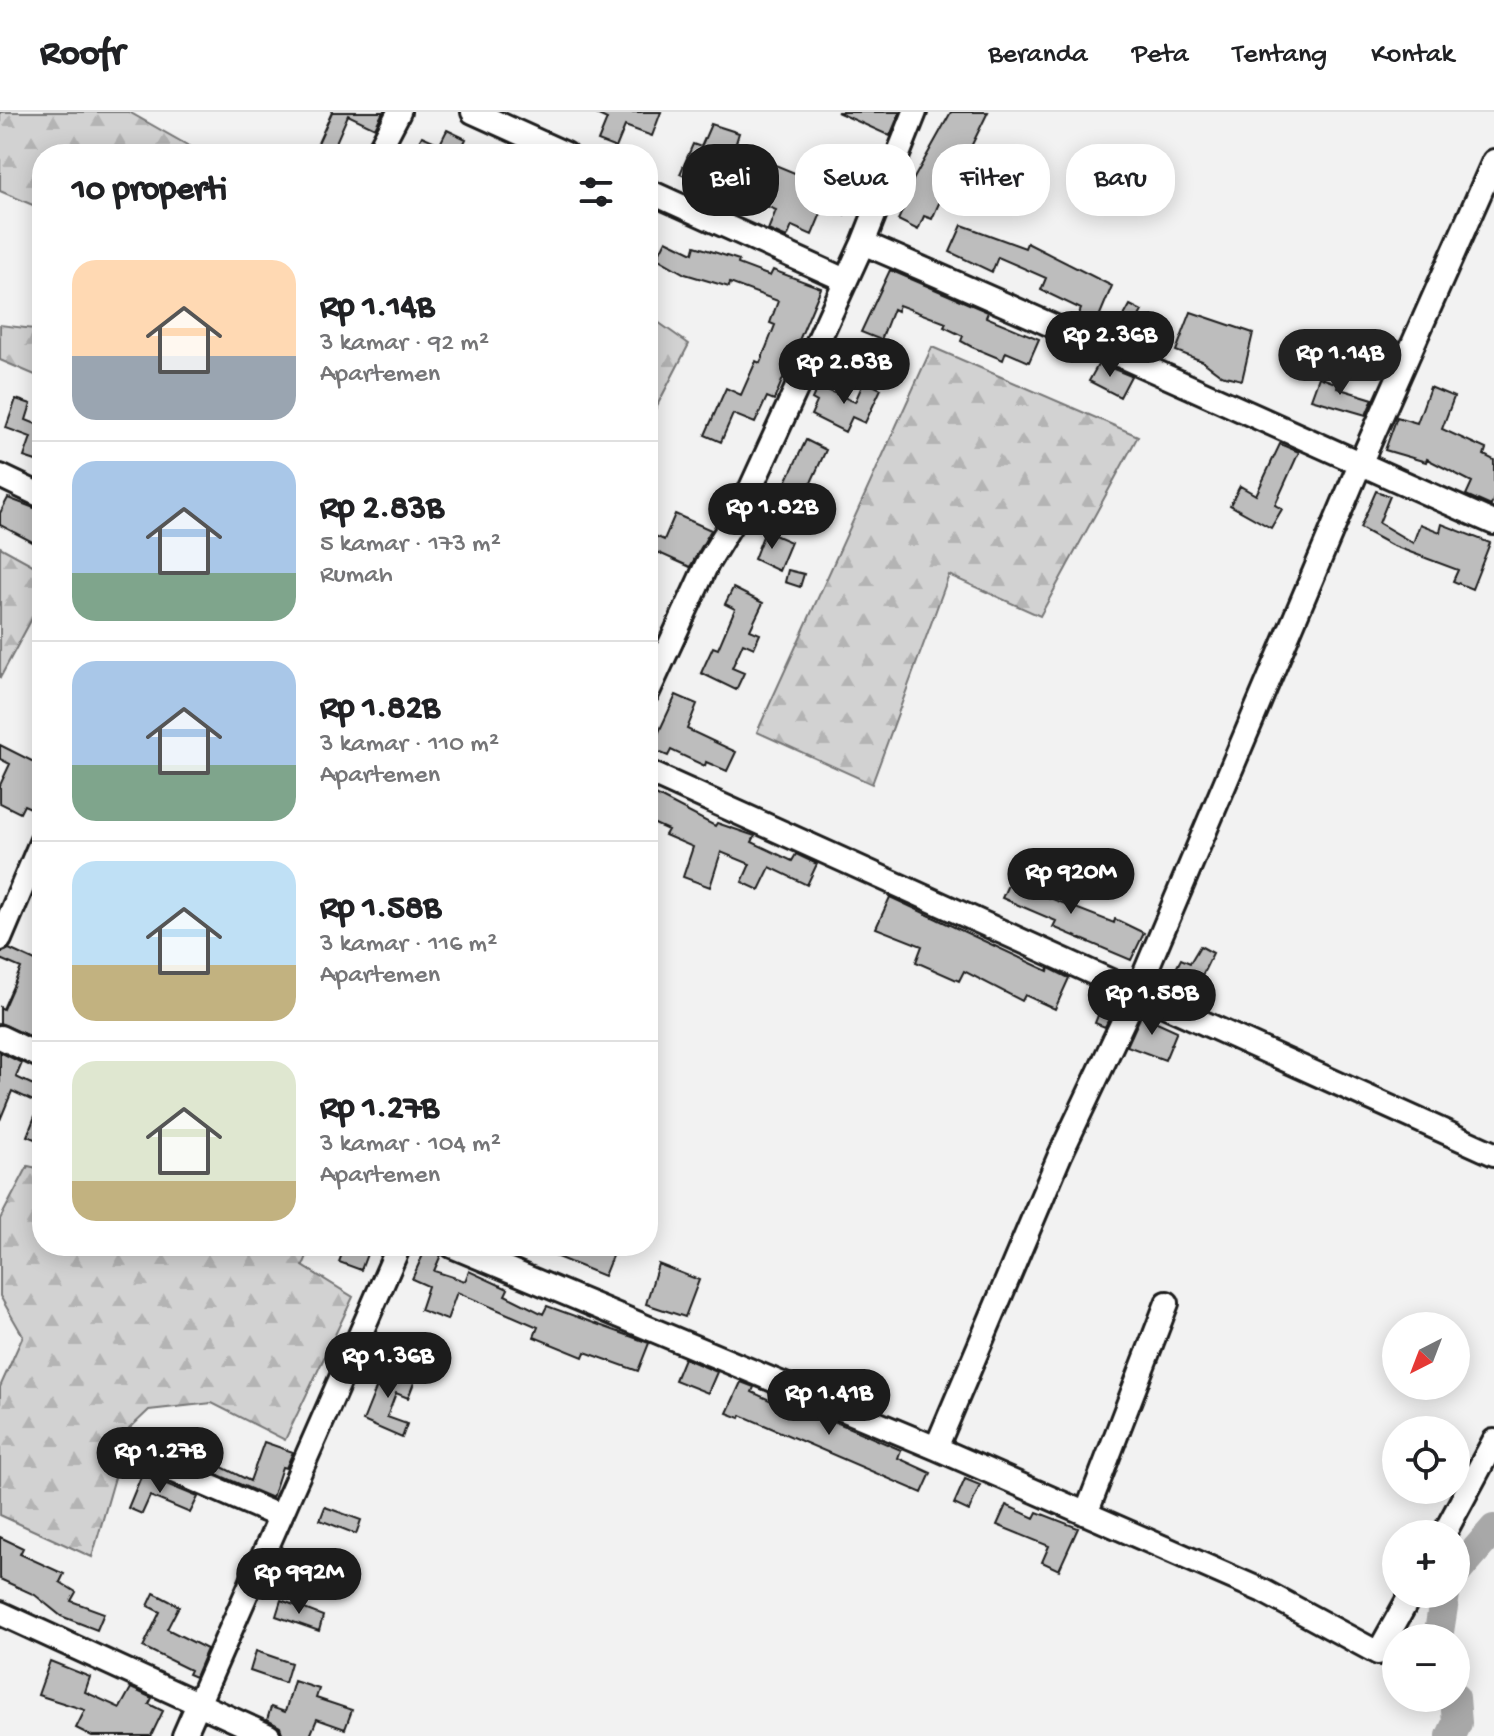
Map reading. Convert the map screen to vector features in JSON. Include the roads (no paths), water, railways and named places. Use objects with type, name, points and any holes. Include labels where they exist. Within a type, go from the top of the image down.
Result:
[{"type":"street","points":[[382,144],[399,112]]},
{"type":"street","points":[[473,112],[544,144]]},
{"type":"street","points":[[658,670],[707,564],[744,503],[863,243],[915,112]]},
{"type":"street","points":[[936,1448],[1060,1155],[1136,994],[1360,464],[1494,161]]},
{"type":"street","points":[[658,196],[845,280]]},
{"type":"street","points":[[863,243],[1092,340],[1494,523]]},
{"type":"street","points":[[0,476],[32,491]]},
{"type":"street","points":[[658,777],[1494,1154]]},
{"type":"street","points":[[0,939],[32,864]]},
{"type":"street","points":[[0,1037],[32,1052]]},
{"type":"street","points":[[184,1736],[395,1256]]},
{"type":"street","points":[[476,1256],[936,1448],[1263,1591],[1378,1653],[1403,1608]]},
{"type":"street","points":[[1086,1514],[1167,1303]]},
{"type":"street","points":[[1452,1520],[1494,1441]]},
{"type":"street","points":[[146,1459],[279,1516]]},
{"type":"street","points":[[0,1613],[269,1736]]},
{"type":"waterway","points":[[1470,1557],[1494,1529]]},
{"type":"waterway","points":[[1440,1624],[1443,1608]]},
{"type":"waterway","points":[[1451,1736],[1457,1723],[1456,1712]]}]
